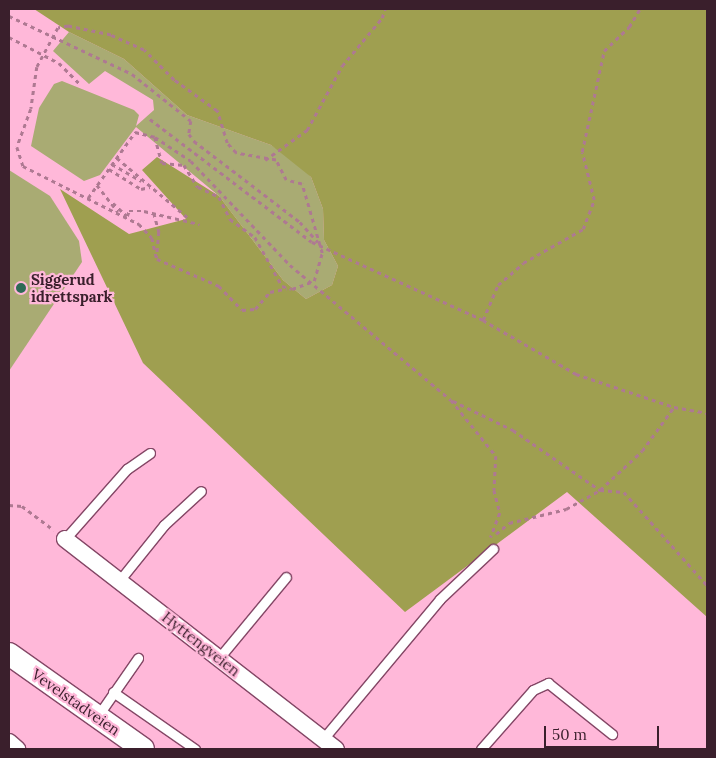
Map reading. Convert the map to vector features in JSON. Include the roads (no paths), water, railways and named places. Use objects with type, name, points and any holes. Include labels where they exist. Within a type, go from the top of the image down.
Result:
[{"type":"main road","name":"Vevelstadveien","points":[[9,654],[143,749]]},
{"type":"street","name":"Hyttengveien","points":[[65,539],[336,749]]},
{"type":"street","points":[[9,742],[17,749]]},
{"type":"lane","points":[[65,539],[127,469],[150,453]]},
{"type":"lane","points":[[119,581],[164,525],[201,491]]},
{"type":"lane","points":[[323,739],[440,599],[493,549]]},
{"type":"lane","points":[[218,658],[286,577]]},
{"type":"lane","points":[[97,717],[138,658]]},
{"type":"lane","points":[[481,749],[533,690],[548,683],[612,734]]},
{"type":"lane","points":[[113,692],[195,749]]},
{"type":"place","name":"Siggerud idrettspark","points":[[21,288]]}]
